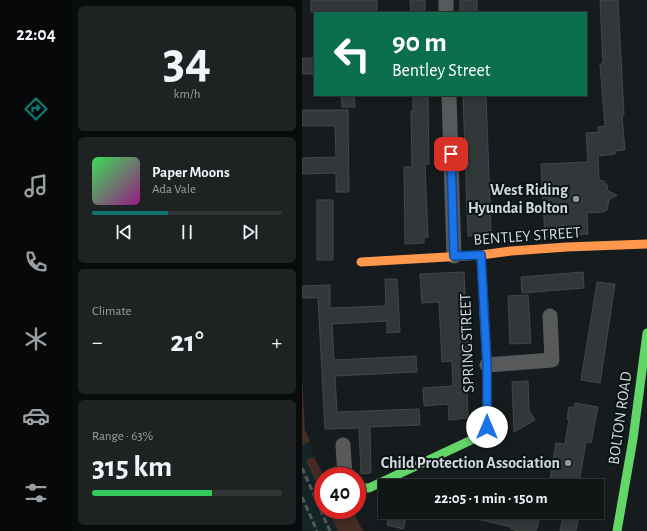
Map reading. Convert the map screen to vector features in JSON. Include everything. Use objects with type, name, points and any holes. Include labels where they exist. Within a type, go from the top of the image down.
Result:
[{"type":"street","points":[[446,0],[446,12]]},
{"type":"street","points":[[449,96],[454,256]]},
{"type":"street","name":"BENTLEY STREET","points":[[361,262],[481,255],[511,251],[567,247],[647,244]]},
{"type":"street","name":"SPRING STREET","points":[[366,488],[369,488],[436,457],[482,435],[485,432],[487,427],[487,365],[481,255]]},
{"type":"street","points":[[487,365],[552,360],[550,316]]},
{"type":"street","name":"BOLTON ROAD","points":[[618,531],[640,440],[647,333]]},
{"type":"street","points":[[343,445],[344,467]]},
{"type":"shaded area","points":[[302,376],[305,430],[310,441],[302,446]]},
{"type":"shaded area","points":[[302,423],[310,441],[314,457],[319,467],[314,467],[314,519],[357,519],[363,531],[302,531]]},
{"type":"shaded area","points":[[314,457],[319,467],[314,467],[314,478],[306,460]]},
{"type":"shaded area","points":[[332,519],[357,519],[363,531],[338,531]]},
{"type":"building","points":[[311,0],[377,0],[377,12],[311,12]]},
{"type":"building","points":[[410,0],[425,0],[425,12],[411,12]]},
{"type":"building","points":[[460,0],[477,0],[477,12],[460,12]]},
{"type":"building","points":[[600,0],[618,0],[624,115],[622,115],[625,150],[615,151],[615,154],[598,156],[599,180],[604,181],[607,185],[608,191],[617,195],[609,200],[607,210],[603,212],[587,213],[588,234],[545,237],[541,164],[588,162],[586,133],[599,132],[598,127],[605,126],[600,64],[603,64]]},
{"type":"building","points":[[302,58],[314,58],[314,74],[302,74]]},
{"type":"building","points":[[341,96],[354,96],[355,107],[342,107]]},
{"type":"building","points":[[413,96],[428,96],[429,164],[425,164],[428,237],[424,237],[424,243],[405,244],[404,167],[412,167],[411,111],[413,111]]},
{"type":"building","points":[[463,96],[486,96],[491,231],[485,231],[485,235],[468,236]]},
{"type":"building","points":[[302,110],[348,110],[349,192],[336,192],[336,173],[302,174],[302,158],[336,157],[335,126],[302,126]]},
{"type":"building","points":[[317,200],[333,200],[333,260],[317,260]]},
{"type":"building","points":[[464,272],[466,317],[469,317],[472,360],[467,361],[469,392],[467,392],[468,418],[449,420],[448,404],[424,406],[423,388],[453,386],[452,361],[442,362],[439,302],[422,303],[420,274]]},
{"type":"building","points":[[583,272],[584,288],[522,293],[521,277]]},
{"type":"building","points":[[385,279],[397,279],[400,332],[387,333],[387,321],[332,324],[334,360],[416,356],[417,372],[335,376],[337,412],[419,409],[420,425],[370,427],[371,473],[366,474],[366,467],[361,467],[359,428],[325,429],[318,298],[302,298],[302,286],[330,285],[330,308],[386,306]]},
{"type":"building","points":[[597,282],[615,284],[600,383],[581,380]]},
{"type":"building","points":[[528,295],[531,343],[510,344],[508,296]]},
{"type":"building","points":[[528,381],[529,410],[535,420],[514,432],[512,382]]},
{"type":"building","points":[[575,403],[598,407],[591,443],[586,442],[580,479],[550,478],[556,443],[565,444],[569,419],[567,419],[569,407],[574,408]]},
{"type":"building","points":[[388,519],[406,519],[403,529],[387,525]]},
{"type":"building","points":[[477,519],[539,520],[536,531],[518,531],[511,529],[511,527]]},
{"type":"building","points":[[563,519],[579,519],[576,531],[560,531]]},
{"type":"railway","points":[[302,468],[330,531]]},
{"type":"railway","points":[[302,497],[317,531]]},
{"type":"traffic: fast","points":[[366,488],[369,488],[482,435],[487,427],[487,365],[481,255]]},
{"type":"traffic: fast","points":[[617,531],[633,439],[647,333]]},
{"type":"traffic: slow","points":[[361,262],[481,255],[511,251],[567,247],[647,244]]},
{"type":"place","name":"West Riding Hyundai Bolton","points":[[576,199]]},
{"type":"place","name":"Child Protection Association","points":[[568,463]]},
{"type":"route","points":[[451,154],[454,256],[481,255],[487,365],[487,427]]}]
